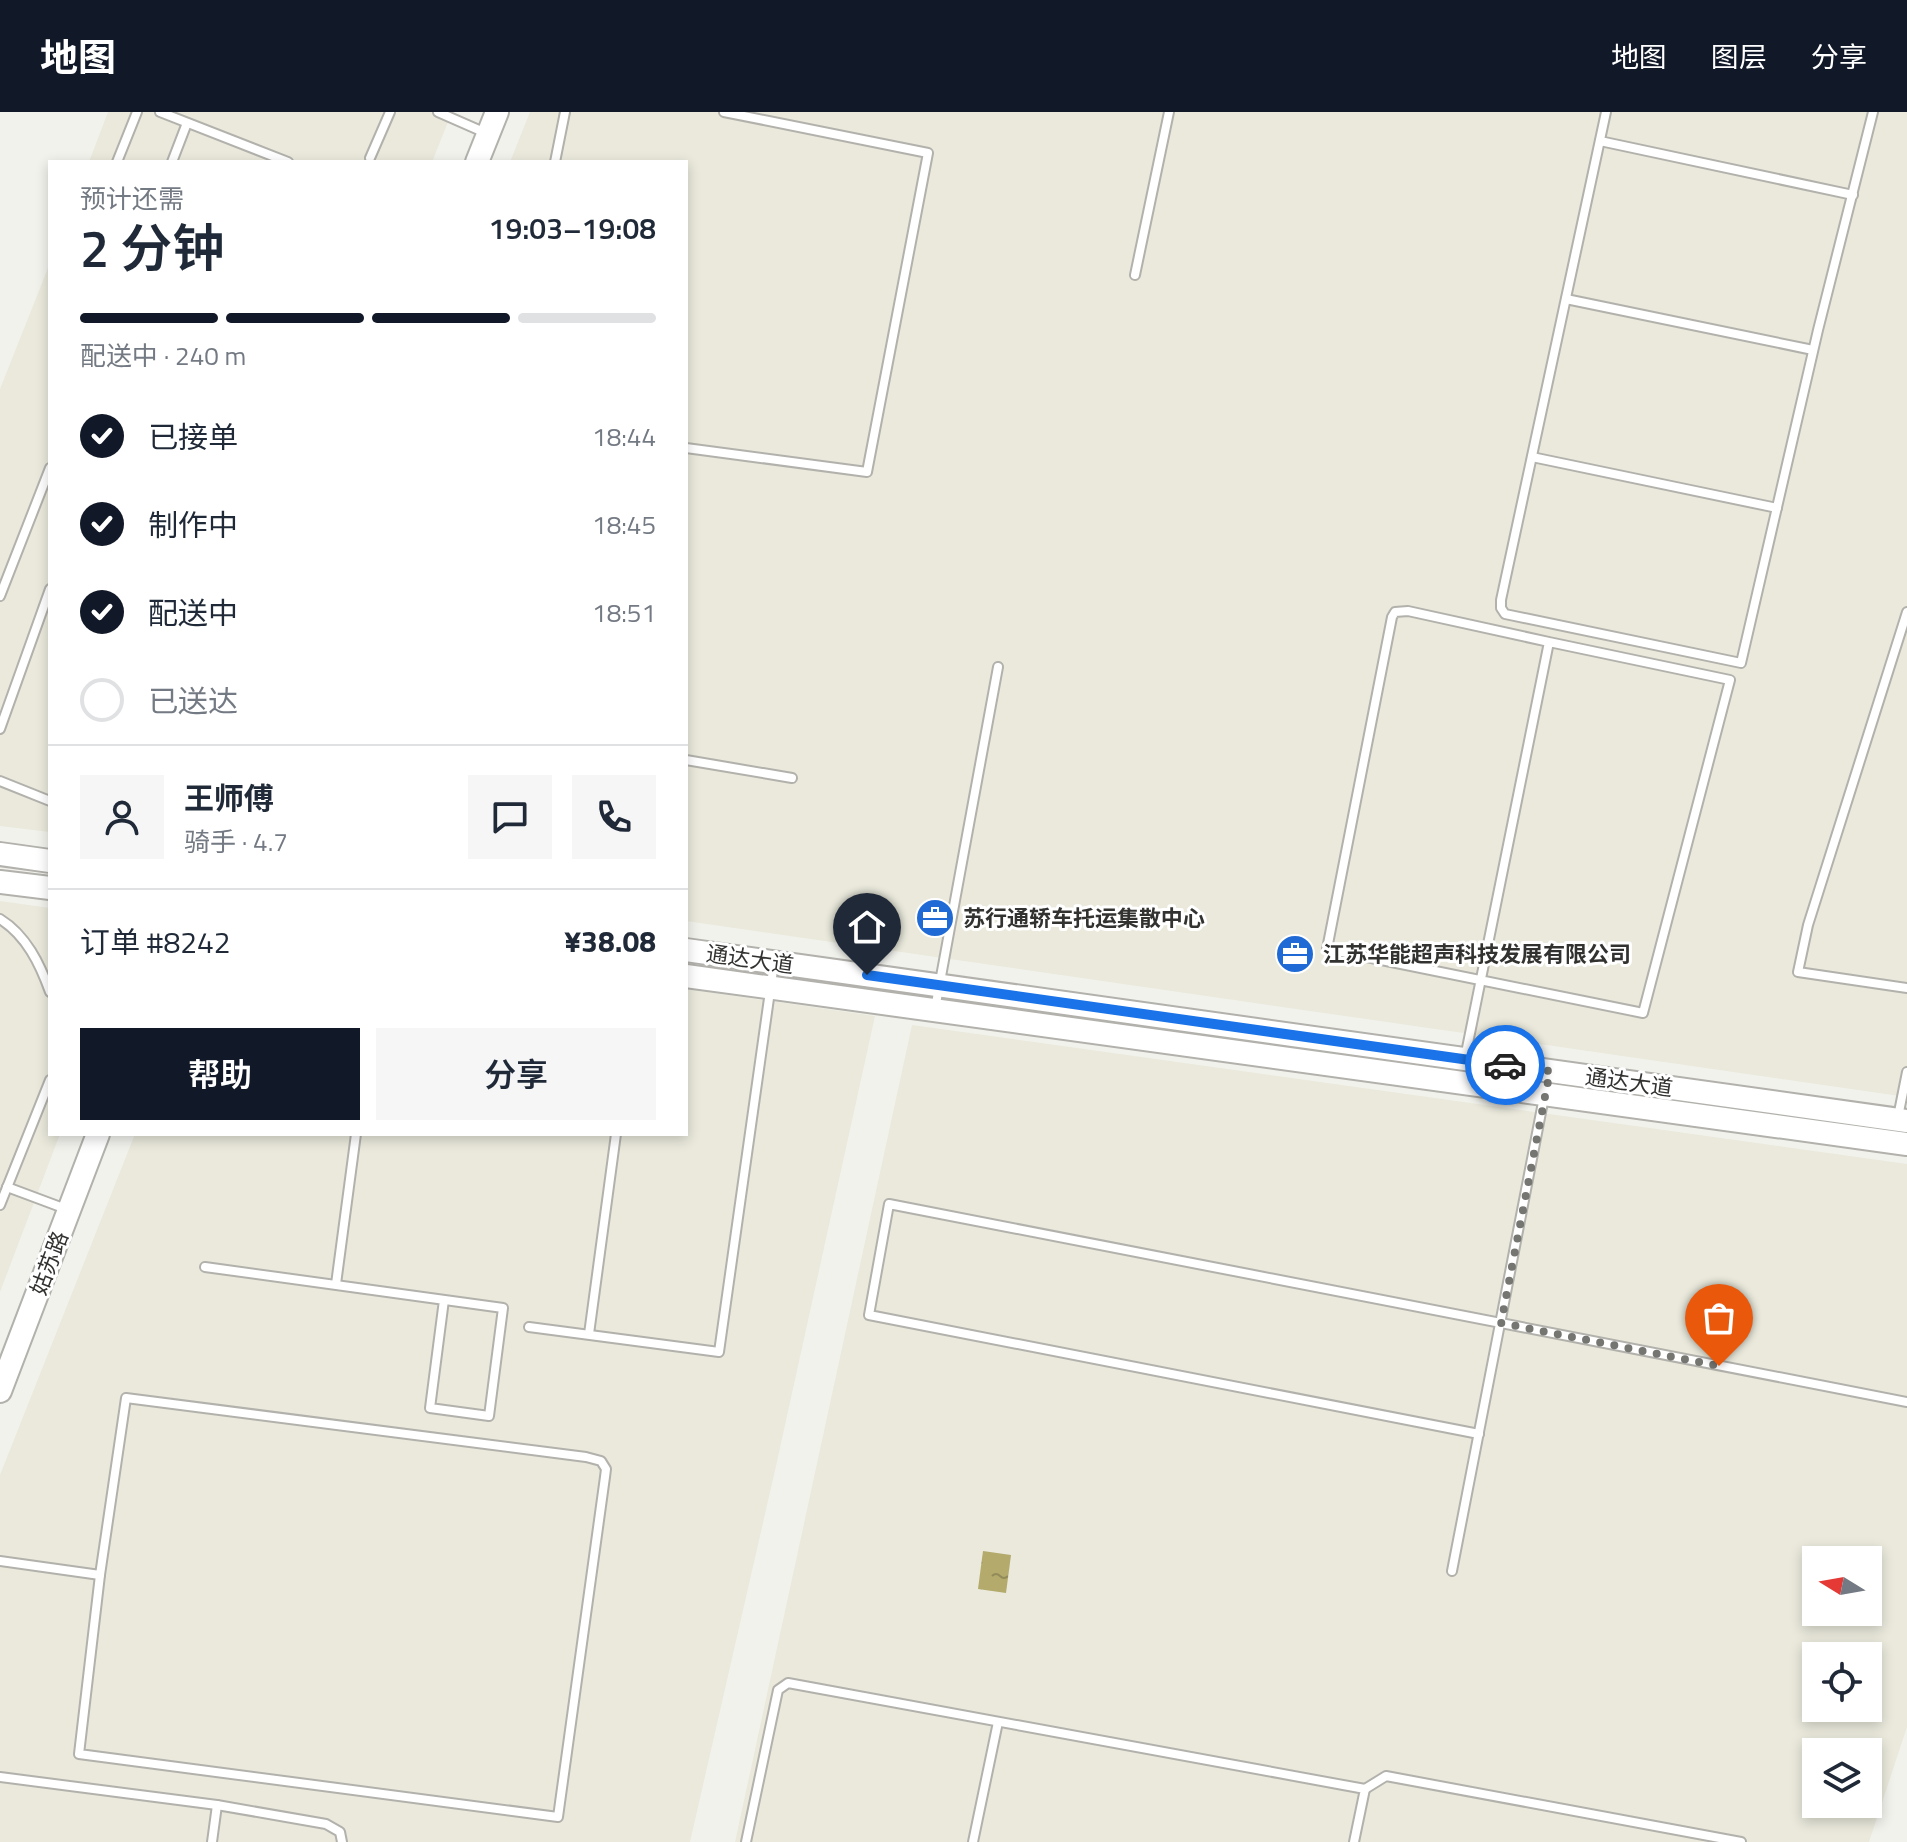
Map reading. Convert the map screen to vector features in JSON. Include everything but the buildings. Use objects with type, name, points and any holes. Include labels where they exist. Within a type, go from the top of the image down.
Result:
[{"type":"main road","points":[[478,160],[492,119]]},
{"type":"main road","points":[[0,854],[48,861]]},
{"type":"main road","points":[[0,882],[48,888]]},
{"type":"main road","name":"通达大道","points":[[688,950],[1902,1120]]},
{"type":"main road","name":"通达大道","points":[[688,976],[1900,1143]]},
{"type":"main road","name":"姑苏路","points":[[0,1391],[97,1136]]},
{"type":"lane","points":[[118,160],[137,112]]},
{"type":"lane","points":[[160,112],[283,160]]},
{"type":"lane","points":[[370,158],[390,112]]},
{"type":"lane","points":[[438,112],[492,119]]},
{"type":"lane","points":[[555,160],[565,112]]},
{"type":"lane","points":[[688,448],[867,472],[928,153],[724,112]]},
{"type":"lane","points":[[1135,275],[1169,112]]},
{"type":"lane","points":[[1606,112],[1501,608],[1505,614],[1741,663],[1813,350],[1873,112]]},
{"type":"lane","points":[[173,160],[187,123]]},
{"type":"lane","points":[[1600,141],[1853,195]]},
{"type":"lane","points":[[1566,299],[1813,350]]},
{"type":"lane","points":[[1532,457],[1777,508]]},
{"type":"lane","points":[[0,596],[48,473]]},
{"type":"lane","points":[[39,496],[48,498]]},
{"type":"lane","points":[[0,729],[48,595]]},
{"type":"lane","points":[[1408,611],[1549,642],[1730,680],[1643,1013],[1327,949],[1395,612],[1408,611]]},
{"type":"lane","points":[[1907,612],[1808,925],[1798,972],[1907,988]]},
{"type":"lane","points":[[1465,1059],[1549,642]]},
{"type":"lane","points":[[934,1010],[998,667]]},
{"type":"lane","points":[[688,760],[792,778]]},
{"type":"lane","points":[[0,781],[48,800]]},
{"type":"lane","points":[[0,919],[19,935],[32,953],[48,987]]},
{"type":"lane","points":[[529,1327],[719,1352],[774,962]]},
{"type":"lane","points":[[1452,1571],[1550,1071]]},
{"type":"lane","points":[[1900,1143],[1907,1072]]},
{"type":"lane","points":[[0,1205],[48,1085]]},
{"type":"lane","points":[[336,1284],[356,1136]]},
{"type":"lane","points":[[589,1334],[616,1136]]},
{"type":"lane","points":[[7,1187],[69,1210]]},
{"type":"lane","points":[[1479,1434],[869,1315],[889,1204],[1907,1402]]},
{"type":"lane","points":[[205,1267],[503,1308],[489,1416],[430,1408],[444,1300]]},
{"type":"lane","points":[[126,1398],[601,1461],[606,1469],[558,1817],[79,1754],[100,1575],[126,1398]]},
{"type":"lane","points":[[0,1561],[100,1575]]},
{"type":"lane","points":[[746,1842],[778,1690],[788,1683],[1365,1789],[1386,1776],[1741,1842]]},
{"type":"lane","points":[[973,1842],[998,1722]]},
{"type":"lane","points":[[0,1777],[217,1805],[326,1824],[340,1832],[342,1842]]},
{"type":"lane","points":[[1354,1842],[1365,1789]]},
{"type":"lane","points":[[212,1842],[217,1805]]},
{"type":"shaded area","points":[[108,112],[452,112],[433,160],[90,160]]},
{"type":"shaded area","points":[[530,112],[1907,112],[1907,1097],[688,921],[688,160],[511,160]]},
{"type":"shaded area","points":[[48,268],[48,832],[0,826],[0,389]]},
{"type":"shaded area","points":[[0,901],[48,908],[48,1136],[59,1136],[0,1292]]},
{"type":"shaded area","points":[[688,989],[875,1016],[690,1842],[0,1842],[0,1475],[134,1136],[688,1136]]},
{"type":"shaded area","points":[[912,1025],[1907,1164],[1907,1727],[1882,1803],[1882,1738],[1802,1738],[1802,1818],[1877,1818],[1869,1842],[735,1842]]},
{"type":"water","points":[[983,1551],[1011,1555],[1006,1593],[978,1589]]},
{"type":"way so far","points":[[1505,1065],[1550,1071],[1501,1323],[1719,1366]]},
{"type":"place","name":"苏行通轿车托运集散中心","points":[[935,918]]},
{"type":"place","name":"江苏华能超声科技发展有限公司","points":[[1295,954]]},
{"type":"route","points":[[867,975],[1505,1065]]}]
